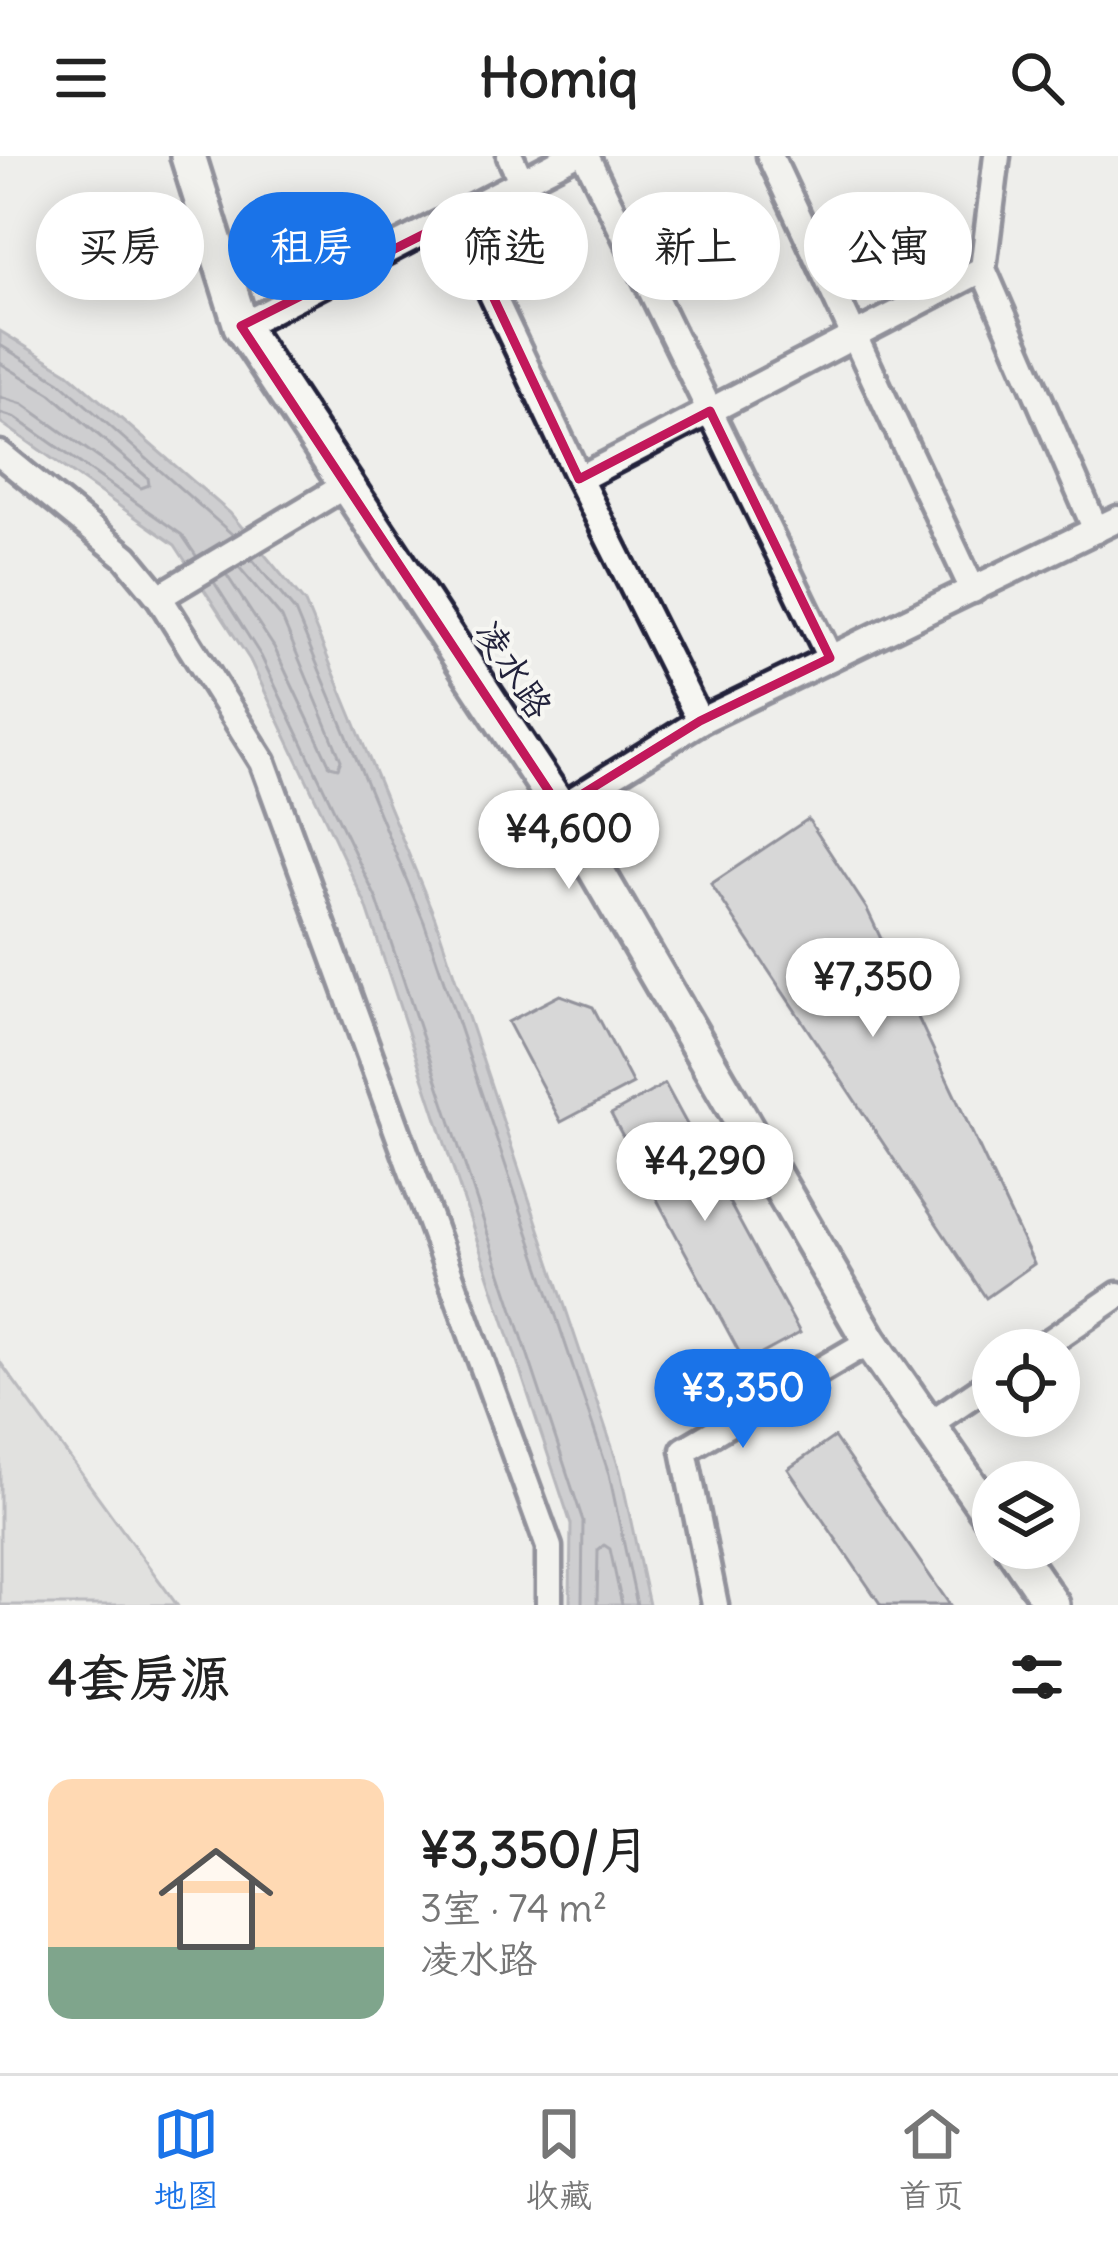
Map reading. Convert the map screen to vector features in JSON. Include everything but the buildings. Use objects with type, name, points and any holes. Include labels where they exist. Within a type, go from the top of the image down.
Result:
[{"type":"street","name":"凌水路","points":[[188,156],[241,326],[560,808],[870,1341],[972,1489]]},
{"type":"street","points":[[510,156],[522,183]]},
{"type":"street","points":[[505,192],[571,156]]},
{"type":"street","points":[[586,156],[830,658]]},
{"type":"street","points":[[770,156],[973,590]]},
{"type":"street","points":[[560,808],[700,721],[1107,525],[983,269],[997,156]]},
{"type":"street","points":[[241,326],[420,236]]},
{"type":"street","points":[[579,479],[983,269]]},
{"type":"street","points":[[495,300],[700,721]]},
{"type":"street","points":[[0,454],[169,591],[263,762],[549,1547],[549,1605]]},
{"type":"street","points":[[169,591],[346,485]]},
{"type":"street","points":[[1069,1329],[1118,1295]]},
{"type":"street","points":[[715,1605],[684,1450],[870,1341]]},
{"type":"street","points":[[928,1425],[972,1395]]},
{"type":"street","points":[[1027,1569],[1052,1605]]},
{"type":"highlighted area","points":[[456,218],[579,479],[710,411],[830,658],[700,721],[560,808],[241,326]]},
{"type":"shaded area","points":[[0,1362],[177,1605],[0,1605]]},
{"type":"water","points":[[0,331],[67,372],[230,513],[305,603],[435,918],[620,1471],[649,1605],[570,1605],[571,1524],[366,905],[250,660],[175,545],[0,422]]}]
